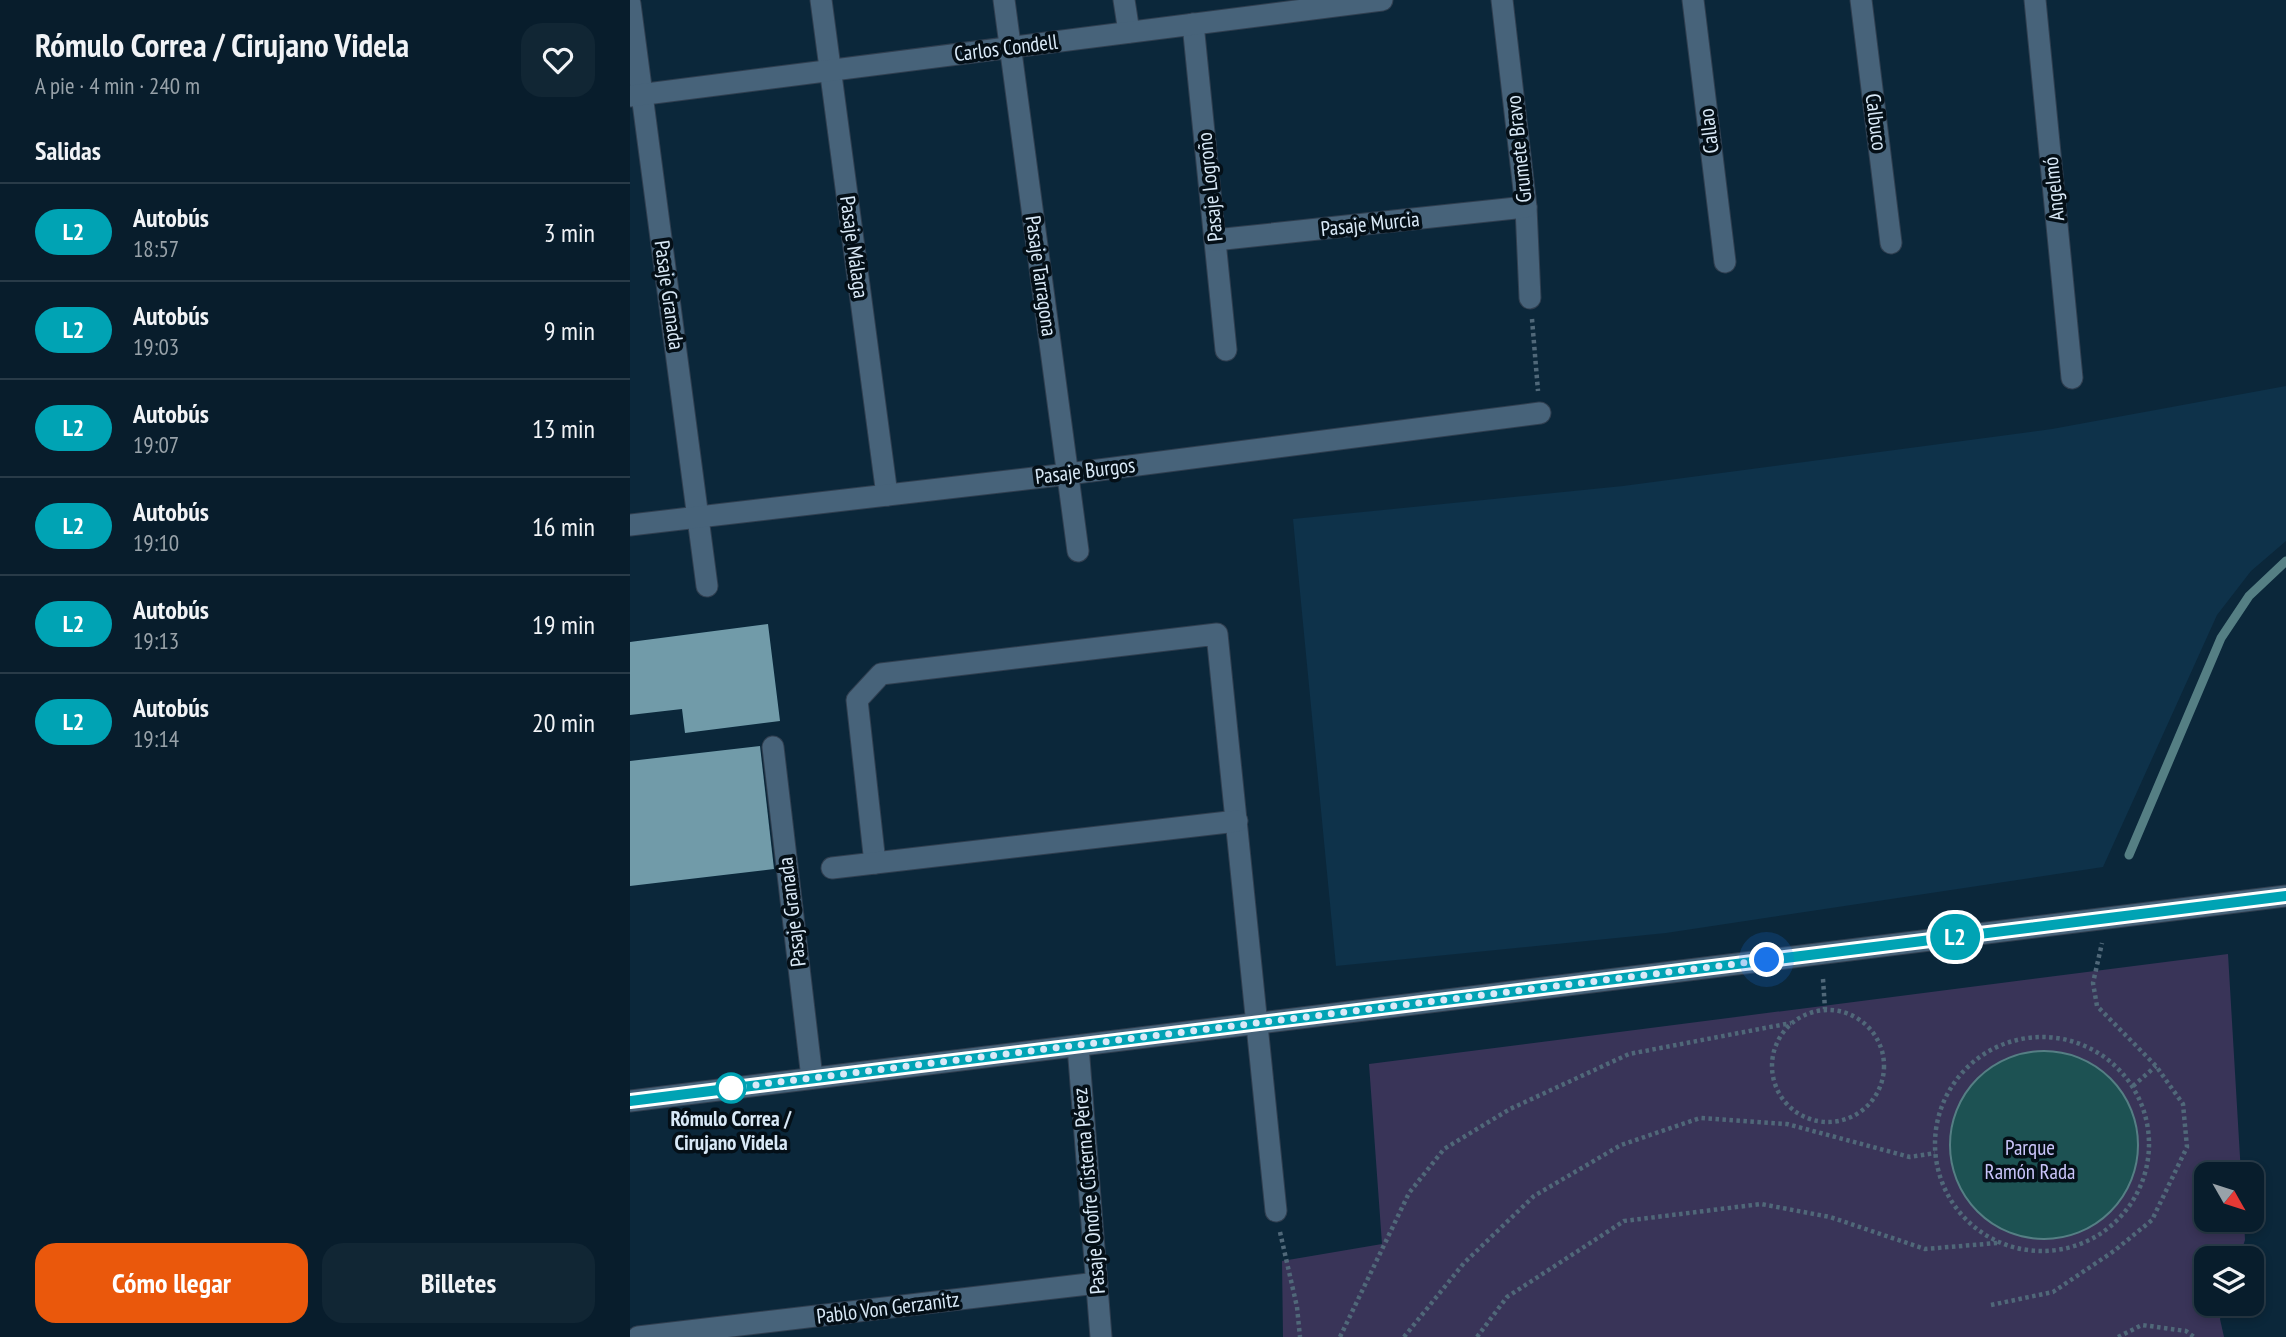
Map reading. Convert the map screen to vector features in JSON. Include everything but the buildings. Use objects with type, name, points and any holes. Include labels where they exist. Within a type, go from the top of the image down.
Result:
[{"type":"street","name":"Pasaje Málaga","points":[[821,0],[887,495]]},
{"type":"street","name":"Pasaje Tarragona","points":[[1004,0],[1078,551]]},
{"type":"street","points":[[1124,0],[1129,33]]},
{"type":"street","name":"Carlos Condell","points":[[636,96],[1129,33],[1313,4],[1382,0]]},
{"type":"street","name":"Grumete Bravo","points":[[1502,0],[1526,207],[1530,298]]},
{"type":"street","name":"Callao","points":[[1693,0],[1725,262]]},
{"type":"street","name":"Calbuco","points":[[1861,0],[1891,243]]},
{"type":"street","name":"Angelmó","points":[[2035,0],[2072,378]]},
{"type":"street","name":"Pasaje Granada","points":[[630,4],[636,96],[707,586]]},
{"type":"street","name":"Pasaje Logroño","points":[[1193,24],[1226,350]]},
{"type":"street","name":"Pasaje Murcia","points":[[1215,240],[1526,207]]},
{"type":"street","name":"Pasaje Burgos","points":[[630,525],[1068,474],[1540,413]]},
{"type":"street","points":[[875,863],[857,700],[881,674],[1217,634],[1259,1023],[1276,1211]]},
{"type":"street","name":"Pasaje Granada","points":[[773,747],[812,1078]]},
{"type":"street","points":[[832,868],[1237,821]]},
{"type":"street","points":[[630,1101],[2286,896]]},
{"type":"street","name":"Pasaje Onofre Cisterna Pérez","points":[[1078,1046],[1101,1337]]},
{"type":"street","name":"Pablo Von Gerzanitz","points":[[638,1337],[1097,1283]]},
{"type":"path","points":[[1530,298],[1540,413]]},
{"type":"path","points":[[1991,1305],[2053,1292],[2114,1251],[2152,1220],[2187,1147],[2183,1104],[2156,1066],[2097,1006],[2093,983],[2108,918]]},
{"type":"path","points":[[1340,1337],[1409,1193],[1444,1149],[1510,1109],[1629,1054],[1791,1023],[1807,1013],[1825,1009],[1843,1011],[1860,1019],[1873,1031],[1882,1047],[1885,1065],[1882,1083],[1873,1100],[1860,1112],[1843,1120],[1824,1122],[1806,1118],[1790,1107],[1779,1093],[1772,1074],[1773,1055],[1780,1038],[1791,1023]]},
{"type":"path","points":[[2044,1036],[2078,1042],[2109,1060],[2133,1086],[2147,1119],[2150,1154],[2140,1188],[2121,1218],[2093,1239],[2059,1251],[2024,1250],[1990,1239],[1963,1217],[1943,1187],[1935,1153],[1938,1117],[1953,1085],[1977,1059],[2008,1042],[2044,1036]]},
{"type":"path","points":[[2133,1086],[2156,1066]]},
{"type":"path","points":[[1404,1337],[1464,1263],[1534,1196],[1621,1145],[1700,1118],[1787,1124],[1910,1157],[1935,1153]]},
{"type":"path","points":[[1822,1133],[1824,1122]]},
{"type":"path","points":[[1477,1337],[1507,1297],[1624,1221],[1761,1203],[1830,1217],[1925,1249],[2001,1243]]},
{"type":"path","points":[[1276,1211],[1297,1307],[1300,1337]]},
{"type":"path","points":[[2118,1337],[2142,1325],[2186,1331],[2194,1337]]},
{"type":"shaded area","points":[[2286,386],[2286,541],[2251,571],[2217,615],[2103,867],[1666,933],[1336,966],[1293,519],[1623,486],[2052,429]]},
{"type":"shaded area","points":[[2044,1051],[2080,1058],[2110,1079],[2131,1109],[2138,1145],[2131,1181],[2110,1211],[2080,1232],[2044,1239],[2008,1232],[1978,1211],[1957,1181],[1950,1145],[1957,1109],[1978,1079],[2008,1058]]},
{"type":"green space","name":"Parque Ramón Rada","points":[[2228,954],[2240,1162],[2194,1162],[2194,1232],[2245,1232],[2243,1246],[2194,1246],[2194,1316],[2221,1316],[2224,1337],[1283,1337],[1282,1261],[1382,1244],[1369,1064]]},
{"type":"waterway","points":[[2129,855],[2221,638],[2249,596],[2286,561]]},
{"type":"bus line","name":"L2","points":[[630,1101],[2286,896]]},
{"type":"place","name":"Rómulo Correa / Cirujano Videla","points":[[731,1088]]},
{"type":"route","points":[[731,1088],[1767,960]]}]
